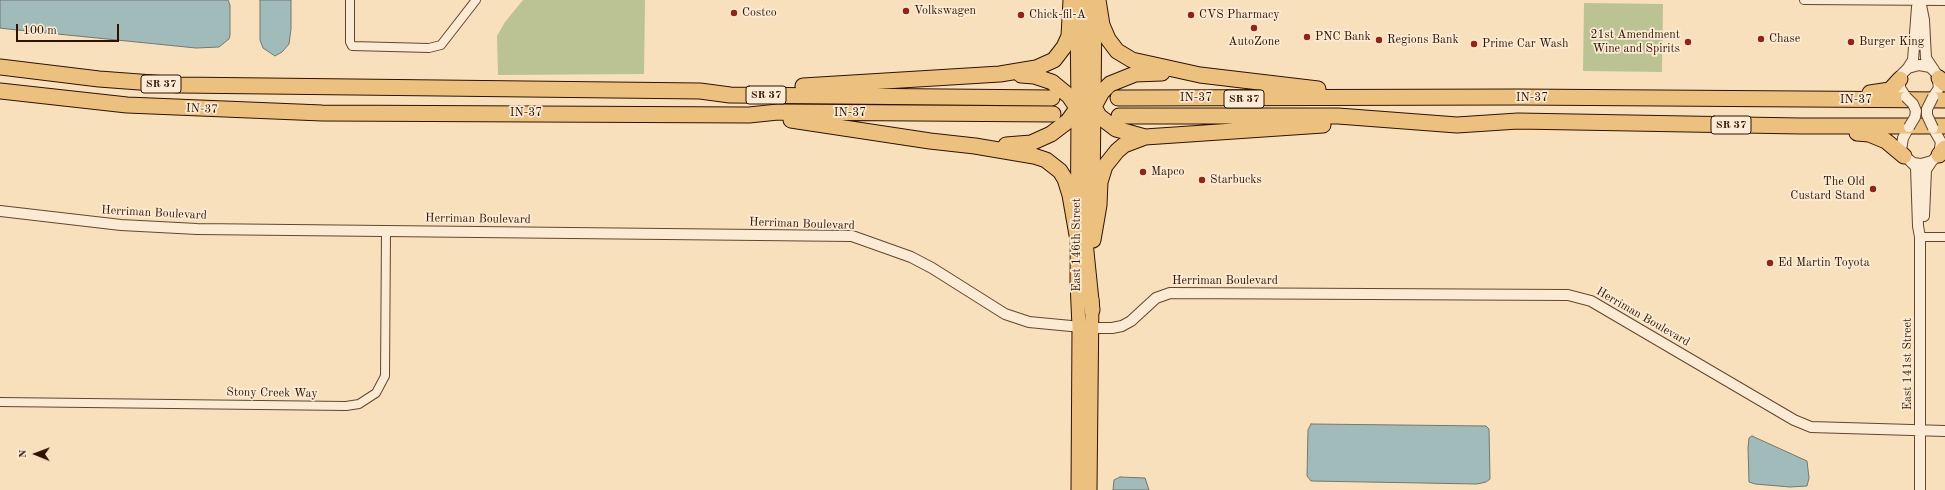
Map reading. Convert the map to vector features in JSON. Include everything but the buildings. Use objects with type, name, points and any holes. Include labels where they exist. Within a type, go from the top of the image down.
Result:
[{"type":"highway","points":[[700,91],[1000,74],[1036,68],[1048,64],[1059,55],[1069,36],[1071,0]]},
{"type":"highway","points":[[1085,0],[1086,81],[1094,107],[1099,116],[1116,129],[1145,137]]},
{"type":"highway","points":[[1098,0],[1104,33],[1113,46],[1124,56],[1149,64],[1200,75]]},
{"type":"highway","points":[[975,146],[1018,144],[1043,139],[1064,125],[1078,108],[1087,88],[1094,61]]},
{"type":"highway","name":"IN-37","points":[[0,67],[99,79],[180,85],[700,91],[730,95],[1052,98]]},
{"type":"highway","points":[[1080,129],[1102,92],[1110,84],[1135,74],[1145,72],[1200,75],[1348,92],[1370,97]]},
{"type":"highway","points":[[1756,99],[1796,93],[1872,93],[1890,90],[1904,73]]},
{"type":"highway","points":[[1000,74],[1045,78],[1066,92],[1078,108],[1080,129],[1085,135],[1085,242],[1092,310]]},
{"type":"highway","name":"IN-37","points":[[0,91],[126,105],[214,110],[322,113],[749,115],[778,112],[1053,114]]},
{"type":"highway","name":"IN-37","points":[[1118,98],[1370,97],[1939,99]]},
{"type":"highway","points":[[749,115],[975,146],[1034,156],[1046,160],[1060,171],[1065,179],[1070,195],[1077,234]]},
{"type":"highway","name":"IN-37","points":[[1120,116],[1338,116],[1457,125],[1525,121],[1939,127]]},
{"type":"highway","points":[[1093,240],[1100,205],[1100,182],[1105,166],[1124,145],[1145,137],[1337,124],[1367,118]]},
{"type":"highway","points":[[1800,126],[1869,134],[1886,141],[1906,157]]},
{"type":"main road","points":[[1076,0],[1078,108]]},
{"type":"main road","name":"East 146th Street","points":[[1090,490],[1095,0]]},
{"type":"main road","name":"East 146th Street","points":[[1078,490],[1079,327],[1077,234],[1080,129]]},
{"type":"street","points":[[350,0],[350,42],[352,46],[436,48],[441,45],[476,0]]},
{"type":"street","points":[[1804,0],[1945,1]]},
{"type":"street","points":[[1920,0],[1923,7],[1926,58],[1939,77],[1939,99],[1927,109],[1927,115],[1939,127],[1941,142],[1939,155],[1917,164],[1906,157],[1902,150],[1902,142],[1910,128],[1916,112],[1913,104],[1901,90],[1904,73],[1913,60],[1917,7],[1920,0]]},
{"type":"street","points":[[1904,73],[1923,65],[1939,77]]},
{"type":"street","name":"East 141st Street","points":[[1920,237],[1924,226],[1926,170],[1939,155]]},
{"type":"street","name":"East 141st Street","points":[[1906,157],[1916,167],[1918,226],[1920,237],[1920,490]]},
{"type":"street","name":"Herriman Boulevard","points":[[0,211],[83,221],[157,227],[852,236],[911,257],[932,268],[1005,314],[1028,322],[1092,328],[1112,328],[1122,326],[1131,321],[1156,298],[1170,293],[1568,295],[1582,297],[1596,304],[1794,420],[1811,427],[1945,431]]},
{"type":"street","name":"Stony Creek Way","points":[[0,402],[346,406],[359,404],[376,392],[385,376],[386,231]]},
{"type":"street","points":[[1920,237],[1945,237]]},
{"type":"green space","points":[[523,0],[645,0],[644,74],[498,75],[497,36],[505,22]]},
{"type":"green space","points":[[1584,3],[1663,4],[1662,72],[1583,71]]},
{"type":"water","points":[[0,0],[228,0],[230,5],[230,35],[229,39],[219,47],[196,48],[0,28]]},
{"type":"water","points":[[260,0],[291,0],[291,29],[289,44],[282,52],[275,56],[263,48],[260,40]]},
{"type":"water","points":[[1311,424],[1486,426],[1489,429],[1490,479],[1486,482],[1477,484],[1311,481],[1307,476],[1308,430]]},
{"type":"water","points":[[1752,436],[1807,461],[1809,478],[1807,486],[1790,487],[1755,484],[1749,482],[1748,448],[1749,438]]},
{"type":"water","points":[[1120,477],[1145,478],[1149,490],[1113,490],[1114,480]]},
{"type":"place","name":"Volkswagen","points":[[906,11]]},
{"type":"place","name":"Costco","points":[[734,13]]},
{"type":"place","name":"Chick-fil-A","points":[[1021,15]]},
{"type":"place","name":"CVS Pharmacy","points":[[1191,15]]},
{"type":"place","name":"AutoZone","points":[[1254,28]]},
{"type":"place","name":"PNC Bank","points":[[1307,37]]},
{"type":"place","name":"Chase","points":[[1761,39]]},
{"type":"place","name":"Regions Bank","points":[[1379,40]]},
{"type":"place","name":"21st Amendment Wine and Spirits","points":[[1688,42]]},
{"type":"place","name":"Burger King","points":[[1851,42]]},
{"type":"place","name":"Prime Car Wash","points":[[1474,44]]},
{"type":"place","name":"Mapco","points":[[1143,172]]},
{"type":"place","name":"Starbucks","points":[[1202,180]]},
{"type":"place","name":"The Old Custard Stand","points":[[1873,189]]},
{"type":"place","name":"Ed Martin Toyota","points":[[1770,263]]}]
